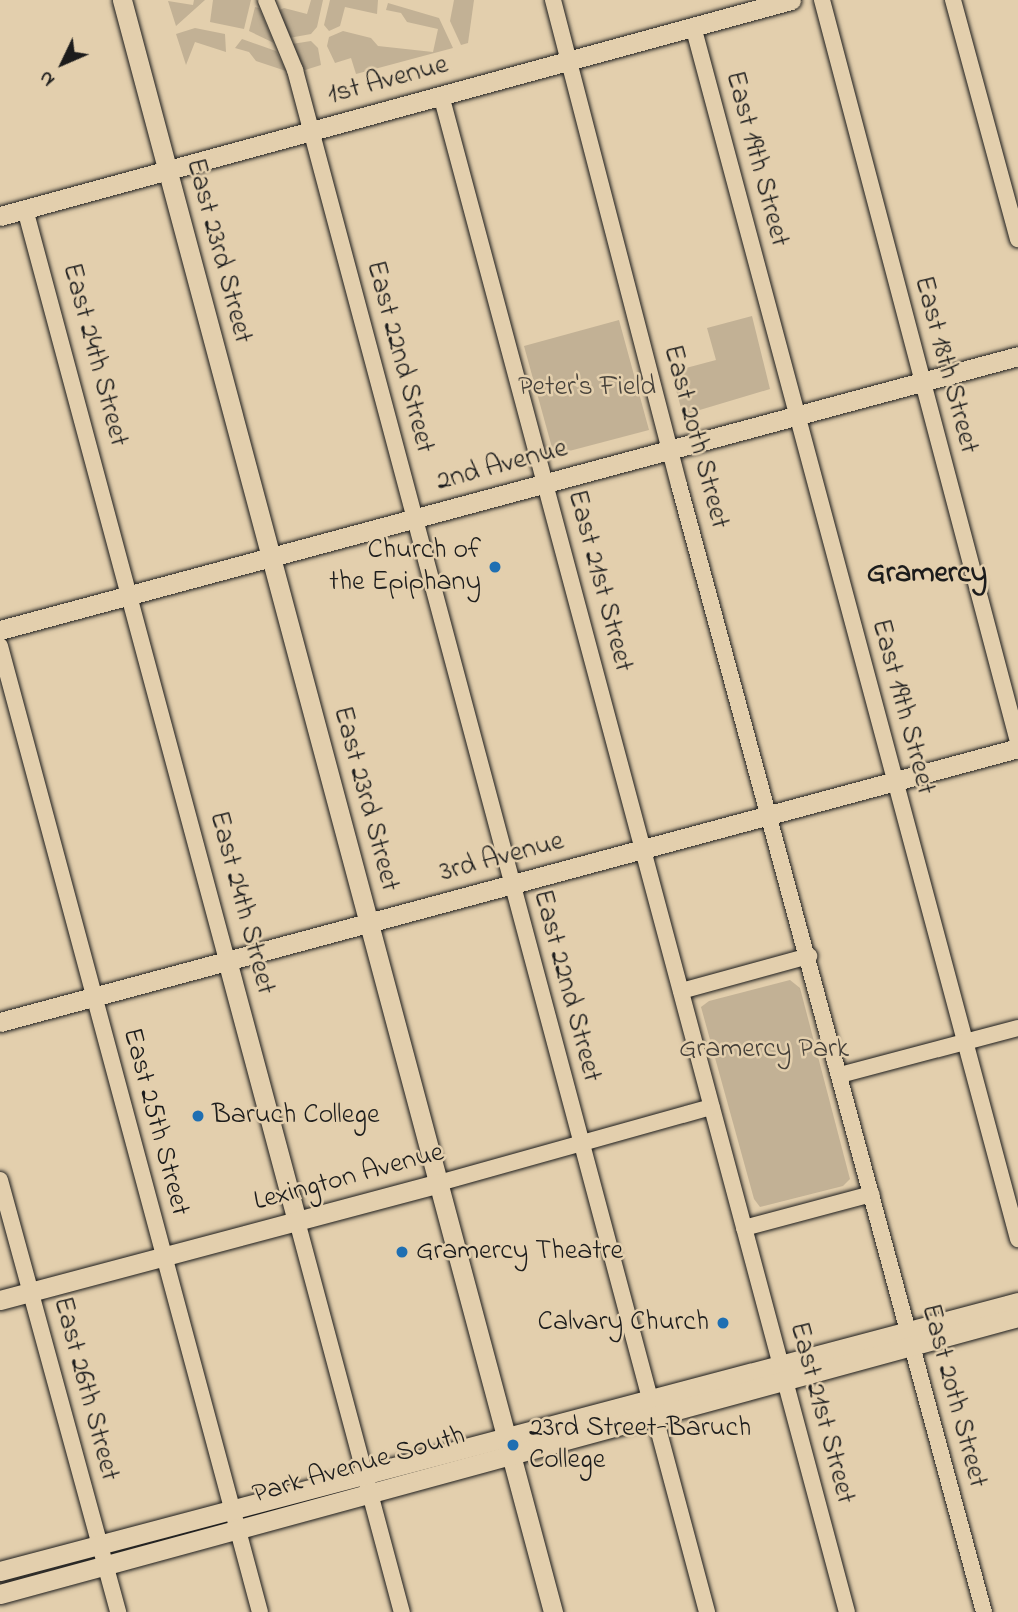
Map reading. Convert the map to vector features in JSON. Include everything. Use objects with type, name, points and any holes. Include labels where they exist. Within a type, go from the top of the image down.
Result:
[{"type":"main road","name":"East 23rd Street","points":[[122,0],[553,1612]]},
{"type":"main road","name":"1st Avenue","points":[[0,216],[791,0]]},
{"type":"main road","name":"2nd Avenue","points":[[0,630],[1018,356]]},
{"type":"main road","name":"3rd Avenue","points":[[0,1022],[1018,748]]},
{"type":"main road","name":"East 24th Street","points":[[228,960],[297,1221]]},
{"type":"main road","name":"Lexington Avenue","points":[[0,1300],[439,1183]]},
{"type":"main road","name":"Park Avenue South","points":[[0,1594],[237,1530],[368,1483],[911,1338],[1018,1302]]},
{"type":"main road","name":"Park Avenue South","points":[[911,1338],[1018,1317]]},
{"type":"main road","name":"Park Avenue South","points":[[0,1571],[232,1509],[368,1483]]},
{"type":"street","name":"East 22nd Street","points":[[266,0],[295,69],[707,1612]]},
{"type":"street","name":"East 20th Street","points":[[553,0],[984,1612]]},
{"type":"street","name":"East 18th Street","points":[[822,0],[1018,742]]},
{"type":"street","points":[[953,0],[1015,218],[1018,239]]},
{"type":"street","name":"East 19th Street","points":[[693,26],[1018,1239]]},
{"type":"street","name":"East 21st Street","points":[[441,95],[847,1612]]},
{"type":"street","name":"East 24th Street","points":[[25,209],[228,960]]},
{"type":"street","name":"East 25th Street","points":[[0,646],[260,1612]]},
{"type":"street","points":[[681,991],[809,956]]},
{"type":"street","points":[[840,1075],[1018,1028]]},
{"type":"street","name":"Lexington Avenue","points":[[439,1183],[712,1107]]},
{"type":"street","name":"East 26th Street","points":[[0,1180],[118,1612]]},
{"type":"street","points":[[744,1228],[872,1194]]},
{"type":"street","name":"East 24th Street","points":[[297,1221],[402,1612]]},
{"type":"green space","points":[[194,0],[205,0],[176,26],[168,1],[193,5]]},
{"type":"green space","points":[[213,0],[251,0],[244,29],[210,22]]},
{"type":"green space","points":[[311,0],[323,0],[317,27],[311,34],[289,38],[275,12],[284,8],[307,14]]},
{"type":"green space","points":[[330,0],[378,0],[377,14],[345,7],[340,26],[329,31],[324,25]]},
{"type":"green space","points":[[454,0],[474,0],[468,43],[461,45],[450,21]]},
{"type":"green space","points":[[388,3],[439,18],[453,48],[356,74],[351,58],[335,63],[327,46],[329,37],[343,31],[371,38],[378,46],[433,52],[438,29],[407,22],[401,13],[386,10]]},
{"type":"green space","points":[[255,7],[259,8],[274,43],[249,31]]},
{"type":"green space","points":[[195,28],[225,34],[226,52],[195,42],[186,65],[176,34]]},
{"type":"green space","points":[[242,39],[276,51],[286,71],[256,61],[249,52],[235,48]]},
{"type":"green space","points":[[311,41],[318,48],[321,65],[302,71],[292,44]]},
{"type":"green space","points":[[752,316],[770,389],[683,415],[671,372],[716,360],[707,328]]},
{"type":"green space","name":"Peter's Field","points":[[619,320],[649,430],[554,455],[524,346]]},
{"type":"green space","name":"Gramercy Park","points":[[790,980],[800,988],[850,1179],[843,1186],[760,1207],[754,1199],[701,1007],[709,1001]]},
{"type":"place","name":"Church of the Epiphany","points":[[495,567]]},
{"type":"place","name":"Baruch College","points":[[198,1116]]},
{"type":"place","name":"Gramercy Theatre","points":[[402,1252]]},
{"type":"place","name":"Calvary Church","points":[[723,1323]]},
{"type":"place","name":"23rd Street-Baruch College","points":[[513,1445]]},
{"type":"district","name":"Gramercy","points":[[927,574]]}]
